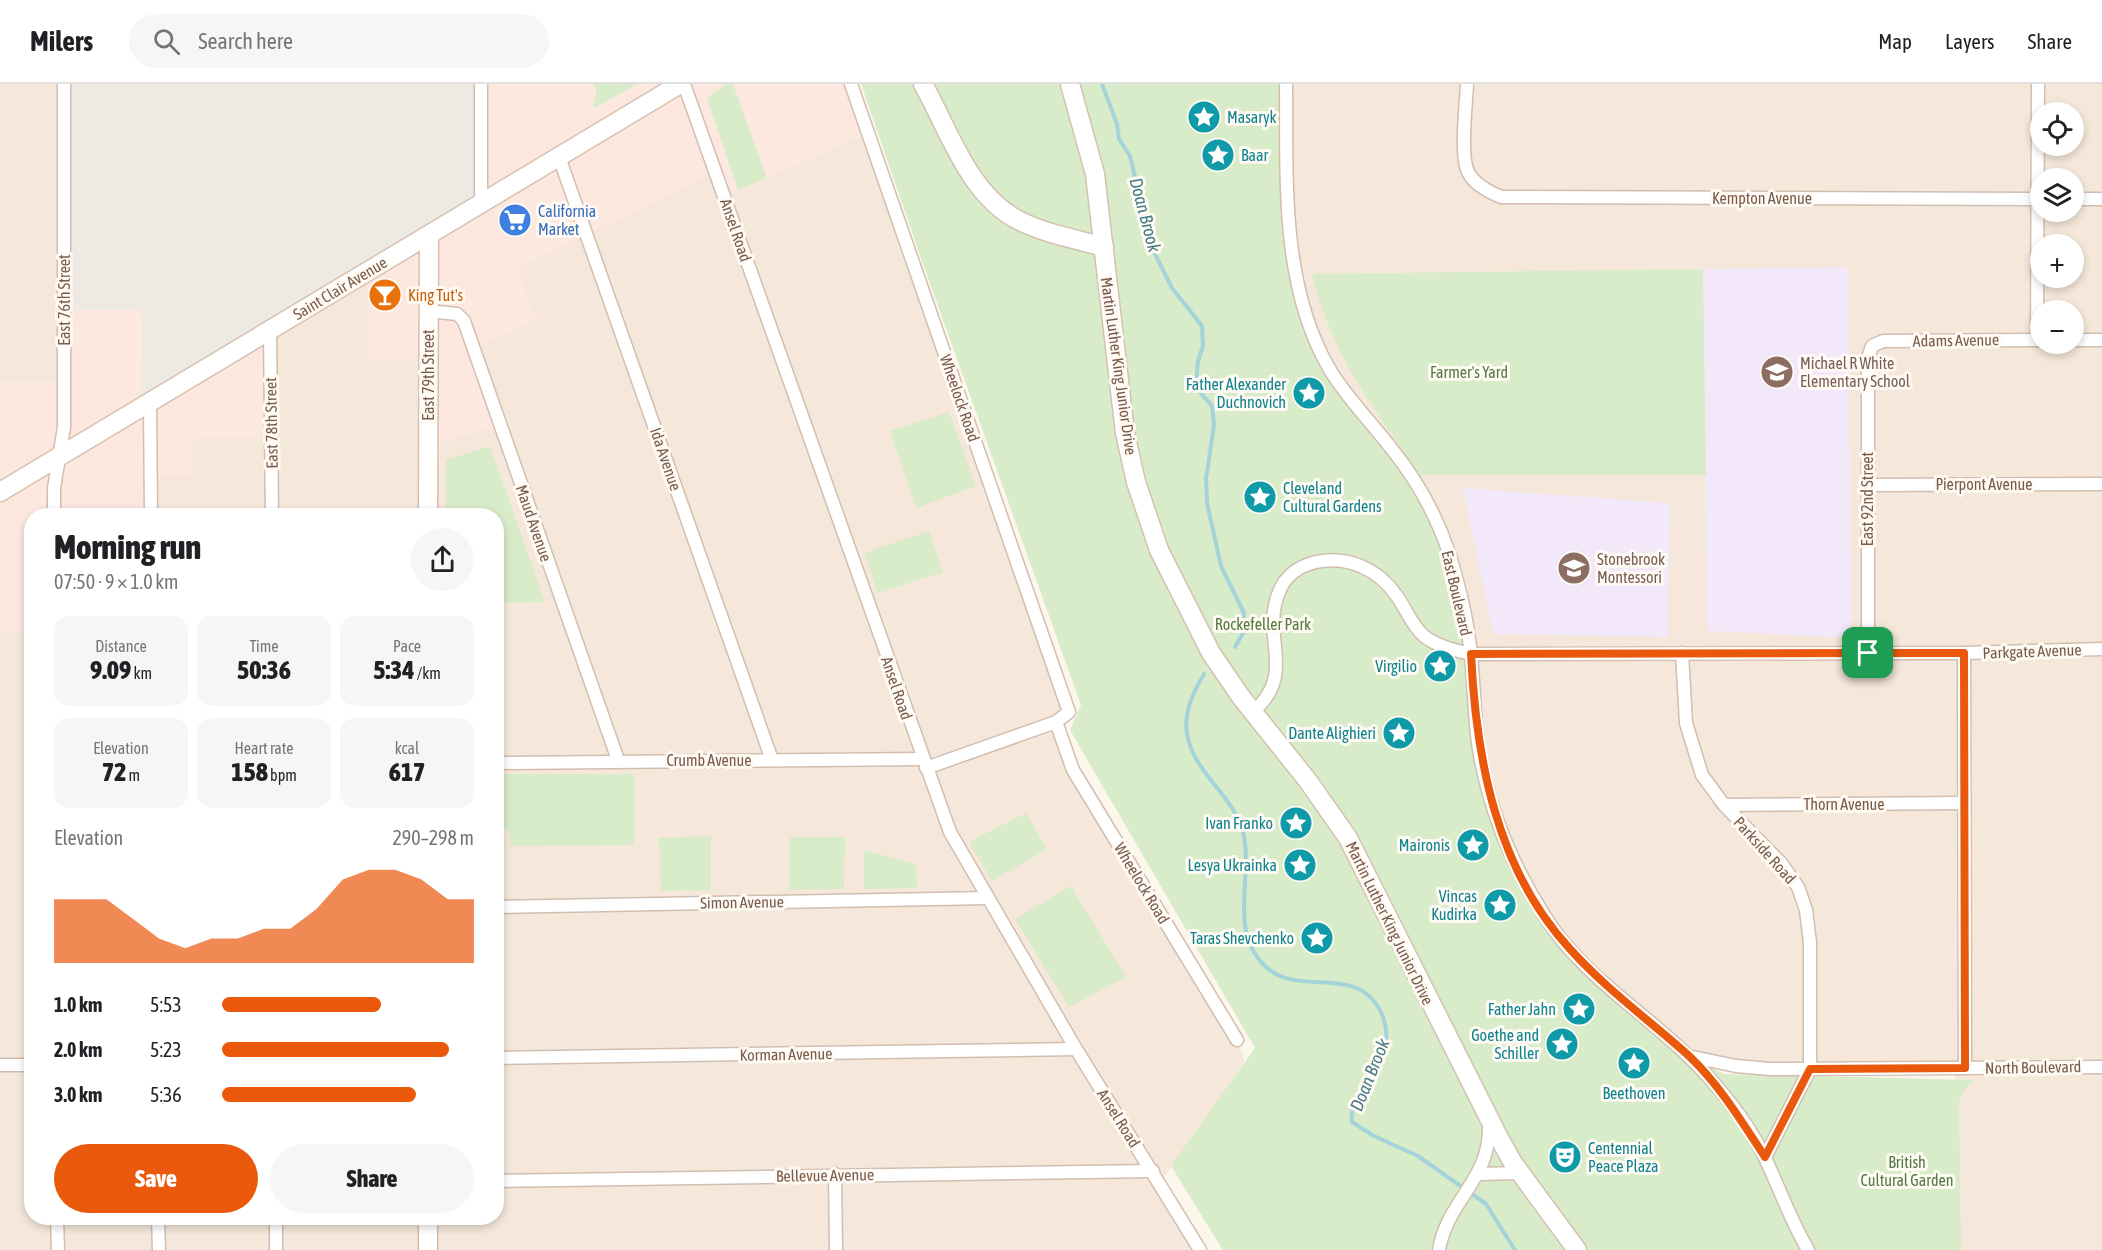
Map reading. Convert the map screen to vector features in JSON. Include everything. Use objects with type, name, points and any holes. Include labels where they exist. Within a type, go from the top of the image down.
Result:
[{"type":"main road","name":"Saint Clair Avenue","points":[[0,492],[680,84]]},
{"type":"main road","points":[[923,84],[968,168],[995,203],[1008,214],[1030,226],[1104,247]]},
{"type":"main road","name":"Martin Luther King Junior Drive","points":[[1070,84],[1095,174],[1118,388],[1136,482],[1159,550],[1211,653],[1252,712],[1315,790],[1348,838],[1489,1120],[1520,1173],[1577,1250]]},
{"type":"main road","name":"East 79th Street","points":[[428,508],[429,235]]},
{"type":"main road","points":[[428,1225],[428,1250]]},
{"type":"street","name":"East 76th Street","points":[[54,508],[54,488],[64,427],[64,84]]},
{"type":"street","points":[[481,84],[481,203]]},
{"type":"street","name":"Ansel Road","points":[[684,84],[950,832],[1076,1049],[1200,1250]]},
{"type":"street","name":"Wheelock Road","points":[[851,84],[1069,712]]},
{"type":"street","name":"East Boulevard","points":[[1286,84],[1290,230],[1298,281],[1316,342],[1344,391],[1392,450],[1427,499],[1452,562],[1471,654],[1476,725],[1484,777],[1498,823],[1517,868],[1544,915],[1570,949],[1631,1009],[1688,1056],[1710,1079],[1765,1157],[1808,1250]]},
{"type":"street","name":"Kempton Avenue","points":[[1467,84],[1466,167],[1474,180],[1486,190],[1501,196],[2030,198]]},
{"type":"street","points":[[2038,84],[2039,168]]},
{"type":"street","name":"Ida Avenue","points":[[559,157],[772,760]]},
{"type":"street","points":[[2084,199],[2102,199]]},
{"type":"street","points":[[2039,222],[2039,300]]},
{"type":"street","name":"Maud Avenue","points":[[428,311],[459,315],[468,331],[618,760]]},
{"type":"street","name":"East 78th Street","points":[[270,330],[272,508]]},
{"type":"street","name":"Adams Avenue","points":[[1872,346],[1883,341],[2030,340]]},
{"type":"street","points":[[2084,340],[2102,340]]},
{"type":"street","name":"East 92nd Street","points":[[1868,653],[1868,358],[1872,346]]},
{"type":"street","points":[[150,402],[151,508]]},
{"type":"street","name":"Pierpont Avenue","points":[[1867,485],[2102,483]]},
{"type":"street","name":"Parkgate Avenue","points":[[1252,712],[1270,694],[1275,682],[1273,612],[1278,593],[1290,575],[1311,563],[1343,561],[1368,569],[1391,589],[1424,636],[1444,647],[1471,654],[1964,653],[2102,649]]},
{"type":"street","name":"Parkside Road","points":[[1682,653],[1684,711],[1690,744],[1702,775],[1724,805],[1781,864],[1801,894],[1810,943],[1810,1069],[1765,1157]]},
{"type":"street","points":[[1964,653],[1965,1068]]},
{"type":"street","name":"Crumb Avenue","points":[[504,763],[772,760],[924,764],[1056,722],[1069,712]]},
{"type":"street","name":"Wheelock Road","points":[[1056,722],[1073,770],[1238,1040]]},
{"type":"street","name":"Thorn Avenue","points":[[1724,805],[1964,803]]},
{"type":"street","name":"Simon Avenue","points":[[504,907],[988,898]]},
{"type":"street","name":"Korman Avenue","points":[[504,1058],[1076,1049]]},
{"type":"street","name":"North Boulevard","points":[[1688,1056],[1736,1066],[1810,1069],[2102,1066]]},
{"type":"street","points":[[0,1065],[24,1065]]},
{"type":"street","points":[[1438,1250],[1443,1231],[1457,1205],[1477,1178],[1488,1147],[1489,1120]]},
{"type":"street","name":"Bellevue Avenue","points":[[504,1181],[835,1174],[1153,1171]]},
{"type":"street","points":[[1477,1178],[1520,1173]]},
{"type":"street","points":[[835,1174],[836,1250]]},
{"type":"street","points":[[57,1225],[58,1250]]},
{"type":"street","points":[[158,1225],[159,1250]]},
{"type":"street","points":[[276,1225],[276,1250]]},
{"type":"shaded area","points":[[0,84],[64,84],[64,382],[0,382]]},
{"type":"shaded area","points":[[64,84],[481,84],[481,203],[141,407],[142,310],[64,310]]},
{"type":"shaded area","points":[[481,84],[851,84],[868,133],[724,197],[715,171],[516,269],[536,320],[474,349],[500,425],[428,446],[428,359],[368,359],[367,272]]},
{"type":"shaded area","points":[[1286,84],[2102,84],[2102,1250],[1958,1250],[1955,1068],[1770,1069],[1688,1056],[1570,949],[1517,868],[1329,368],[1293,259]]},
{"type":"shaded area","points":[[868,133],[1069,712],[1056,722],[1073,770],[1237,1040],[1245,1063],[1160,1183],[1200,1250],[0,1250],[0,631],[24,631],[24,1225],[504,1225],[504,508],[151,508],[151,477],[193,438],[270,330],[367,272],[474,349],[515,269],[715,171],[724,196]]},
{"type":"shaded area","name":"Michael R White Elementary School","points":[[1848,267],[1851,638],[1707,631],[1703,269]]},
{"type":"shaded area","points":[[64,310],[142,310],[141,406],[270,330],[271,438],[193,438],[193,476],[151,477],[151,508],[24,508],[24,631],[0,631],[0,382],[64,381]]},
{"type":"shaded area","name":"Stonebrook Montessori","points":[[1463,488],[1670,503],[1668,637],[1493,634]]},
{"type":"green space","points":[[593,84],[636,84],[596,108],[593,105],[597,91]]},
{"type":"green space","points":[[726,84],[733,84],[767,178],[738,190],[707,98]]},
{"type":"green space","name":"Rockefeller Park","points":[[861,84],[1287,84],[1290,230],[1316,342],[1392,450],[1448,549],[1484,777],[1517,868],[1580,959],[1688,1056],[1724,1074],[1975,1080],[1965,1089],[1959,1101],[1961,1250],[1223,1250],[1171,1166],[1255,1048],[1070,730],[1081,705]]},
{"type":"green space","name":"Farmer's Yard","points":[[1703,269],[1706,475],[1420,475],[1370,403],[1343,356],[1320,304],[1312,274]]},
{"type":"green space","points":[[949,412],[976,486],[916,508],[890,431]]},
{"type":"green space","points":[[490,446],[545,602],[504,603],[504,508],[446,508],[446,460]]},
{"type":"green space","points":[[929,531],[943,572],[878,593],[864,553]]},
{"type":"green space","points":[[504,774],[634,774],[634,845],[510,846],[509,829],[504,829]]},
{"type":"green space","points":[[1026,813],[1047,849],[992,881],[969,842]]},
{"type":"green space","points":[[711,836],[711,890],[661,891],[659,838]]},
{"type":"green space","points":[[790,837],[845,837],[844,889],[789,890]]},
{"type":"green space","points":[[864,850],[916,864],[917,888],[864,889]]},
{"type":"green space","points":[[1071,886],[1126,977],[1069,1007],[1015,919]]},
{"type":"waterway","name":"Doan Brook","points":[[1102,84],[1117,124],[1119,139],[1130,156],[1152,248],[1172,288],[1202,326],[1203,346],[1198,361],[1196,382],[1198,390],[1212,406],[1214,425],[1206,479],[1207,503],[1221,566],[1244,613],[1243,633],[1235,647]]},
{"type":"waterway","name":"Doan Brook","points":[[1204,674],[1189,705],[1186,730],[1199,764],[1232,808],[1243,832],[1246,849],[1244,920],[1254,953],[1266,967],[1280,976],[1345,985],[1360,990],[1373,1000],[1383,1017],[1386,1033],[1385,1048],[1357,1100],[1352,1122],[1374,1136],[1418,1156],[1486,1204],[1515,1250]]},
{"type":"place","name":"Masaryk","points":[[1204,117]]},
{"type":"place","name":"Baar","points":[[1218,155]]},
{"type":"place","name":"California Market","points":[[515,220]]},
{"type":"place","name":"King Tut's","points":[[385,295]]},
{"type":"place","name":"Michael R White Elementary School","points":[[1777,372]]},
{"type":"place","name":"Father Alexander Duchnovich","points":[[1309,393]]},
{"type":"place","name":"Cleveland Cultural Gardens","points":[[1260,497]]},
{"type":"place","name":"Stonebrook Montessori","points":[[1574,568]]},
{"type":"place","name":"Virgilio","points":[[1440,666]]},
{"type":"place","name":"Dante Alighieri","points":[[1399,733]]},
{"type":"place","name":"Ivan Franko","points":[[1296,823]]},
{"type":"place","name":"Maironis","points":[[1473,845]]},
{"type":"place","name":"Lesya Ukrainka","points":[[1300,865]]},
{"type":"place","name":"Vincas Kudirka","points":[[1500,905]]},
{"type":"place","name":"Taras Shevchenko","points":[[1317,938]]},
{"type":"place","name":"Father Jahn","points":[[1579,1009]]},
{"type":"place","name":"Goethe and Schiller","points":[[1562,1044]]},
{"type":"place","name":"Beethoven","points":[[1634,1063]]},
{"type":"place","name":"Centennial Peace Plaza","points":[[1565,1157]]},
{"type":"route","points":[[1868,653],[1964,653],[1965,1068],[1810,1069],[1765,1157],[1710,1079],[1688,1056],[1631,1009],[1580,959],[1560,938],[1544,915],[1517,868],[1498,823],[1484,777],[1478,744],[1471,654],[1868,653]]},
{"type":"park label","name":"British Cultural Garden","points":[[1907,1171]]}]
